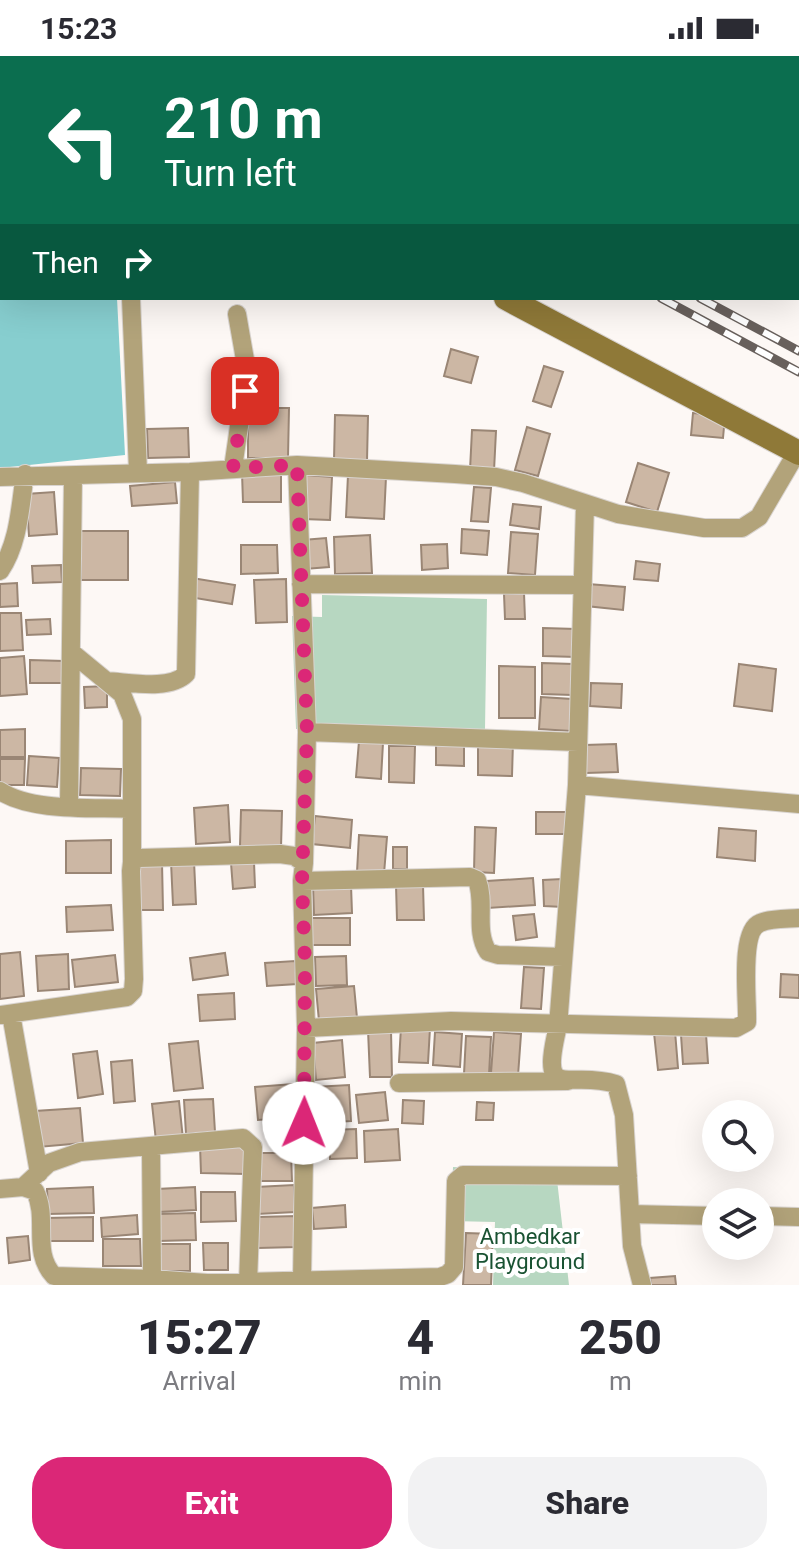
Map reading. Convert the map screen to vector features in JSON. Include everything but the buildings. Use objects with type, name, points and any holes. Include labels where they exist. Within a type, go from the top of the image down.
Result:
[{"type":"street","points":[[131,300],[138,472]]},
{"type":"street","points":[[0,477],[190,472],[297,465],[496,477],[618,514],[704,528],[742,528],[759,517],[798,452],[510,300]]},
{"type":"street","points":[[233,468],[247,371],[237,314]]},
{"type":"street","points":[[297,465],[307,732],[303,872],[306,1028],[302,1280]]},
{"type":"street","points":[[106,681],[179,682],[186,674],[190,472]]},
{"type":"street","points":[[0,571],[13,543],[25,474]]},
{"type":"street","points":[[69,806],[73,476]]},
{"type":"street","points":[[568,1081],[558,1078],[552,1069],[551,1058],[558,1026],[577,785],[585,504]]},
{"type":"street","points":[[301,584],[583,585]]},
{"type":"street","points":[[39,1173],[6,1015],[119,1000],[133,991],[132,719],[122,694],[71,652]]},
{"type":"street","points":[[307,732],[578,742]]},
{"type":"street","points":[[577,785],[799,804]]},
{"type":"street","points":[[0,791],[12,799],[33,804],[132,809]]},
{"type":"street","points":[[132,862],[147,857],[280,854],[294,856],[303,872]]},
{"type":"street","points":[[303,872],[470,877],[477,880],[481,891],[481,934],[488,952],[563,957]]},
{"type":"street","points":[[306,1028],[451,1021],[736,1028],[747,1022],[747,943],[750,930],[759,923],[799,918]]},
{"type":"street","points":[[399,1083],[604,1080],[616,1084],[624,1115],[632,1246],[642,1285]]},
{"type":"street","points":[[23,1187],[49,1163],[80,1152],[243,1138],[253,1147],[248,1283]]},
{"type":"street","points":[[151,1147],[152,1279]]},
{"type":"street","points":[[0,1189],[23,1187],[35,1191],[41,1203],[45,1267],[54,1276],[248,1283],[440,1277],[454,1267],[456,1181],[463,1175],[628,1176]]},
{"type":"street","points":[[630,1214],[702,1216]]},
{"type":"street","points":[[774,1216],[799,1217]]},
{"type":"green space","points":[[322,595],[487,599],[485,729],[296,729],[292,616],[322,617]]},
{"type":"green space","name":"Ambedkar Playground","points":[[453,1167],[556,1171],[569,1285],[493,1285],[495,1222],[451,1221]]},
{"type":"water","points":[[0,300],[117,300],[125,455],[0,468]]},
{"type":"railway","points":[[665,300],[799,372]]},
{"type":"railway","points":[[704,300],[799,351]]},
{"type":"route","points":[[245,391],[233,468],[297,465],[307,732],[302,881],[306,1028],[304,1123]]}]
